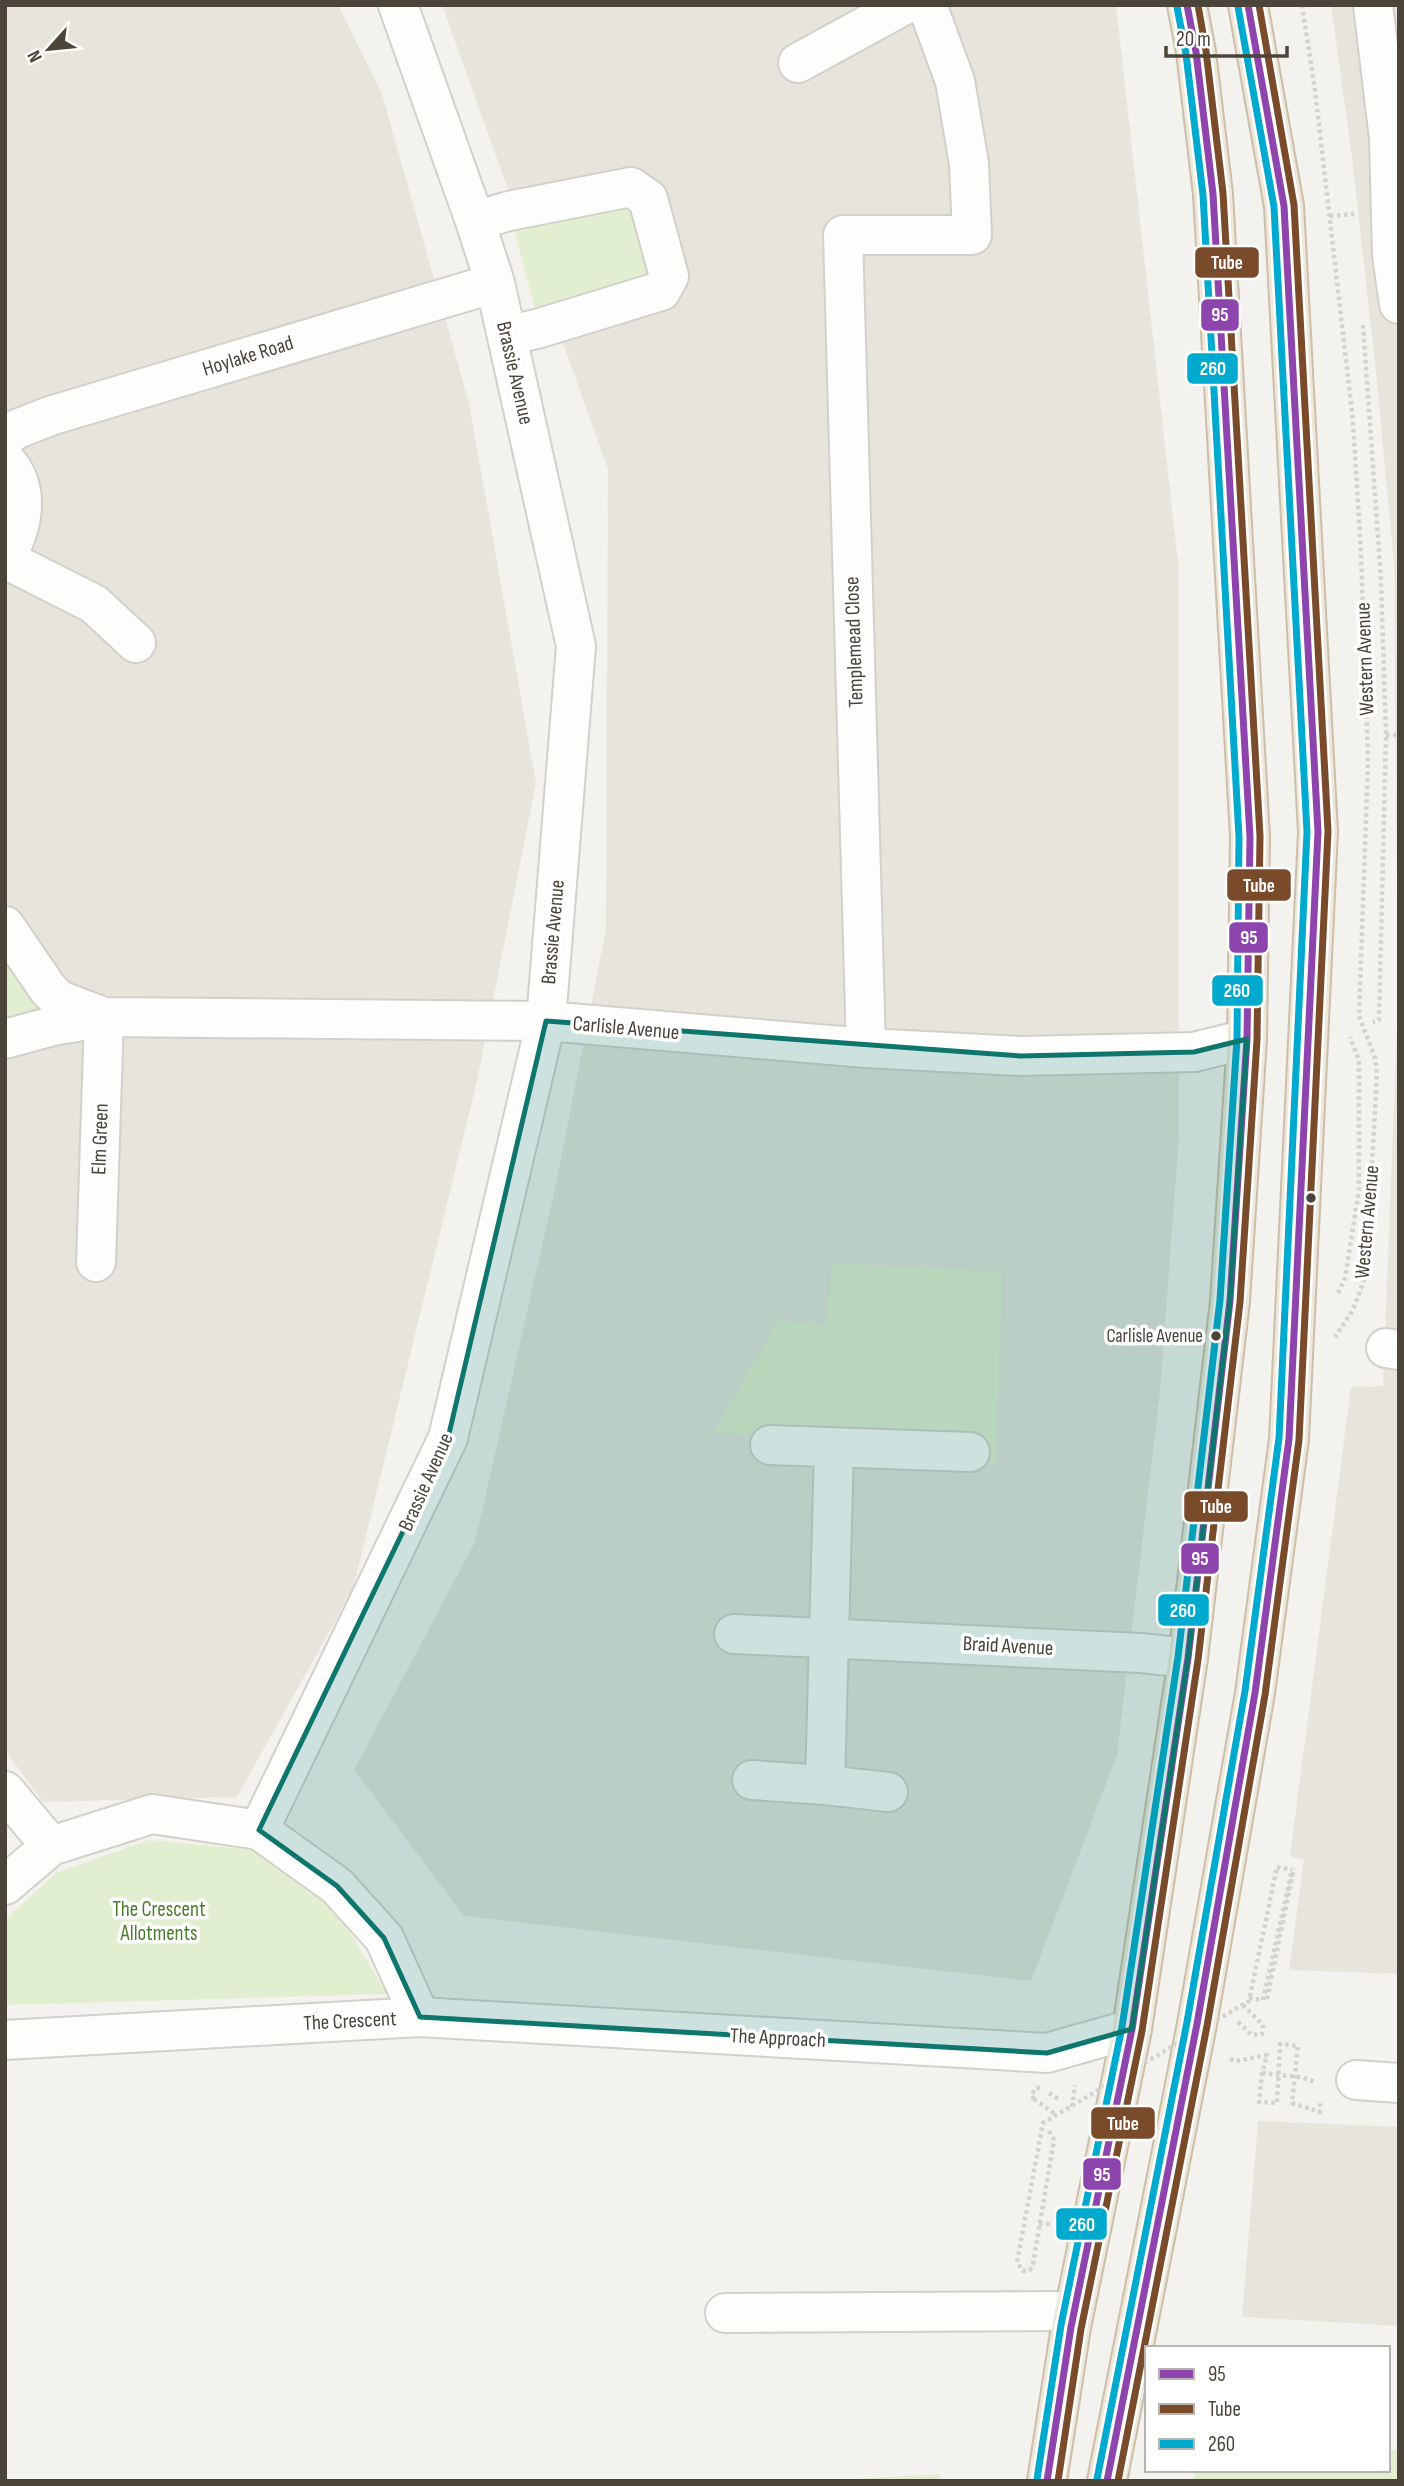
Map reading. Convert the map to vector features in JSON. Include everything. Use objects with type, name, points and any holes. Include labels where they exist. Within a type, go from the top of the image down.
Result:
[{"type":"highway","points":[[1047,2481],[1072,2319],[1132,2029],[1188,1658],[1230,1301],[1247,1039],[1250,837],[1213,194],[1196,52],[1187,5]]},
{"type":"highway","points":[[1107,2481],[1197,2024],[1255,1693],[1289,1439],[1318,832],[1284,206],[1248,5]]},
{"type":"street","name":"Brassie Avenue","points":[[259,1830],[448,1438],[546,1021],[576,646],[495,283],[398,5]]},
{"type":"street","points":[[798,62],[904,5]]},
{"type":"street","name":"Templemead Close","points":[[866,1048],[842,235],[972,235],[969,164],[956,81],[927,5]]},
{"type":"street","points":[[1373,5],[1389,139],[1364,215],[1392,255],[1399,304]]},
{"type":"street","points":[[475,221],[509,211],[631,187],[648,199],[669,276],[661,291],[507,336]]},
{"type":"street","name":"Hoylake Road","points":[[5,438],[17,429],[50,416],[495,283]]},
{"type":"street","points":[[5,460],[20,488],[23,512],[18,537],[5,559],[94,604],[136,643]]},
{"type":"street","points":[[5,926],[48,989],[59,1000],[104,1017]]},
{"type":"street","name":"Carlisle Avenue","points":[[5,1039],[53,1026],[104,1017],[546,1021],[866,1048],[1020,1056],[1194,1052],[1247,1039]]},
{"type":"street","name":"Elm Green","points":[[96,1262],[104,1017]]},
{"type":"street","points":[[770,1445],[970,1452]]},
{"type":"street","points":[[825,1785],[834,1449]]},
{"type":"street","name":"Braid Avenue","points":[[734,1634],[1141,1653],[1188,1658]]},
{"type":"street","points":[[752,1780],[888,1793]]},
{"type":"street","points":[[5,1791],[51,1846]]},
{"type":"street","name":"The Crescent","points":[[5,1885],[51,1846],[152,1814],[259,1830],[337,1886],[384,1938],[420,2017],[5,2040]]},
{"type":"street","name":"The Approach","points":[[420,2017],[1044,2071],[1132,2029]]},
{"type":"street","points":[[1356,2080],[1399,2083]]},
{"type":"street","points":[[725,2313],[1072,2319]]},
{"type":"path","name":"Western Avenue","points":[[1302,5],[1315,90],[1364,215],[1353,421],[1363,595],[1368,761],[1359,1016],[1375,1058],[1377,1074],[1366,1274],[1353,1310]]},
{"type":"path","points":[[1362,314],[1381,568],[1386,736],[1379,1020],[1373,1022]]},
{"type":"path","points":[[1386,736],[1399,735]]},
{"type":"path","points":[[1334,1301],[1345,1278],[1359,1190],[1359,1060],[1348,1030]]},
{"type":"path","points":[[1049,2132],[1054,2140],[1033,2264],[1030,2270],[1023,2271],[1017,2262],[1043,2123],[1249,2001],[1252,1988],[1255,1975],[1269,1908],[1277,1867],[1292,1870],[1263,2000],[1256,1999],[1248,1998]]},
{"type":"path","points":[[1267,1999],[1294,1868]]},
{"type":"path","points":[[1238,2022],[1252,2035],[1262,2034],[1264,2030],[1263,2025],[1243,2005]]},
{"type":"path","points":[[1224,2058],[1236,2061],[1267,2055],[1259,2102],[1277,2103],[1280,2044],[1298,2046],[1292,2103],[1320,2112],[1320,2103]]},
{"type":"path","points":[[1044,2071],[1031,2095],[1055,2114]]},
{"type":"path","points":[[1262,2073],[1307,2078]]},
{"type":"path","points":[[1039,2224],[1055,2224]]},
{"type":"highlighted area","points":[[546,1021],[1020,1056],[1194,1052],[1247,1039],[1230,1301],[1188,1658],[1132,2029],[1047,2053],[420,2017],[384,1938],[337,1886],[259,1830],[448,1438]]},
{"type":"shaded area","points":[[5,5],[338,5],[382,94],[469,403],[536,783],[477,1081],[353,1589],[237,1797],[43,1802],[5,1750]]},
{"type":"shaded area","points":[[442,5],[1116,5],[1179,572],[1179,1137],[1160,1392],[1117,1755],[1031,1981],[464,1916],[354,1770],[475,1542],[554,1193],[606,929],[608,469]]},
{"type":"shaded area","points":[[1331,5],[1399,5],[1399,1974],[1289,1970],[1304,1860],[1290,1856],[1351,1387],[1383,1386],[1398,1002],[1394,564],[1351,149]]},
{"type":"shaded area","points":[[1258,2121],[1399,2127],[1399,2326],[1242,2317]]},
{"type":"green space","points":[[636,198],[660,277],[538,320],[512,222]]},
{"type":"green space","points":[[5,940],[41,1000],[31,1013],[5,1023]]},
{"type":"green space","points":[[832,1263],[1002,1272],[996,1465],[985,1461],[973,1446],[713,1433],[779,1320],[826,1326]]},
{"type":"green space","name":"The Crescent Allotments","points":[[149,1840],[255,1850],[337,1911],[387,1994],[5,2005],[5,1920],[56,1873]]},
{"type":"green space","points":[[1390,2450],[1399,2450],[1399,2481],[1193,2481],[1195,2472],[1390,2472]]},
{"type":"green space","points":[[940,2474],[939,2481],[825,2481]]},
{"type":"transit line","name":"95","points":[[1047,2481],[1071,2327],[1132,2029],[1188,1658],[1230,1301],[1247,1039],[1250,837],[1213,194],[1196,52],[1187,5]]},
{"type":"transit line","name":"Tube","points":[[1058,2481],[1081,2329],[1142,2031],[1198,1660],[1240,1302],[1257,1040],[1260,836],[1223,193],[1198,5]]},
{"type":"transit line","name":"95","points":[[1107,2481],[1197,2024],[1255,1693],[1289,1439],[1318,832],[1284,206],[1248,5]]},
{"type":"transit line","name":"Tube","points":[[1118,2481],[1207,2026],[1265,1695],[1299,1440],[1328,831],[1294,205],[1259,5]]},
{"type":"transit line","name":"260","points":[[1037,2479],[1061,2325],[1122,2027],[1178,1657],[1220,1300],[1237,1039],[1239,837],[1203,195],[1186,54],[1177,7]]},
{"type":"transit line","name":"260","points":[[1097,2479],[1187,2022],[1245,1691],[1279,1438],[1307,832],[1274,207],[1238,7]]},
{"type":"place","name":"Carlisle Avenue","points":[[1216,1336]]}]
